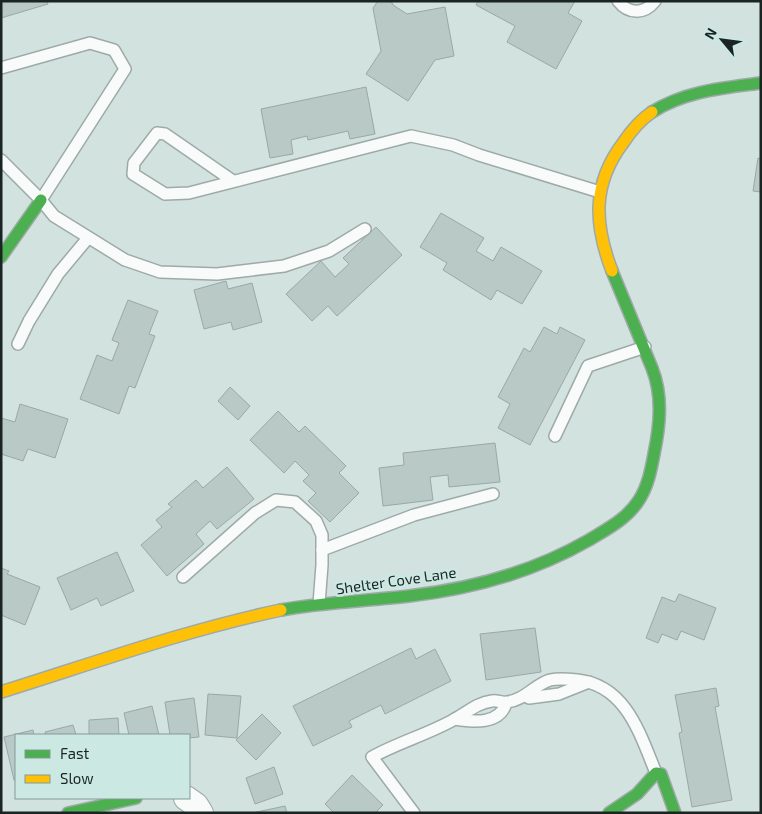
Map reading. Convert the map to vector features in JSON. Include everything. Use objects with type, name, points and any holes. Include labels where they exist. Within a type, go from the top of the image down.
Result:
[{"type":"street","name":"Shelter Cove Lane","points":[[1,692],[188,633],[267,613],[432,593],[475,584],[537,565],[584,544],[616,524],[632,510],[640,499],[649,477],[659,435],[661,416],[657,381],[645,347],[606,255],[601,235],[598,206],[600,192],[612,160],[628,134],[641,120],[665,102],[678,96],[718,87],[761,83]]},
{"type":"street","points":[[1,257],[41,200]]},
{"type":"street","points":[[609,813],[637,794],[656,773],[661,774],[675,813]]},
{"type":"street","points":[[68,813],[131,799]]},
{"type":"street","points":[[187,799],[196,805],[201,813]]},
{"type":"lane","points":[[618,1],[623,8],[639,12],[647,9],[655,1]]},
{"type":"lane","points":[[1,68],[90,43],[114,50],[125,69],[41,200]]},
{"type":"lane","points":[[233,182],[165,134],[157,133],[134,163],[133,174],[165,194],[189,193],[233,182],[411,136],[453,145],[479,155],[600,192]]},
{"type":"lane","points":[[1,160],[41,200],[54,216],[124,260],[160,272],[217,274],[284,266],[329,252],[365,229]]},
{"type":"lane","points":[[18,344],[29,321],[58,274],[88,238]]},
{"type":"lane","points":[[556,436],[588,366],[645,347]]},
{"type":"lane","points":[[322,550],[414,515],[493,494]]},
{"type":"lane","points":[[183,577],[254,513],[276,500],[295,502],[316,522],[322,536],[319,606]]},
{"type":"lane","points":[[414,813],[372,757],[455,719],[474,722],[483,720],[499,715],[504,711],[506,703],[526,696],[529,698],[559,694],[591,682],[613,695],[622,704],[635,724],[656,773]]},
{"type":"building","points":[[1,1],[47,1],[48,4],[1,18]]},
{"type":"building","points":[[378,1],[391,1],[393,5],[407,14],[445,7],[454,56],[435,60],[408,101],[366,74],[381,51],[373,8]]},
{"type":"building","points":[[478,1],[575,1],[568,13],[582,21],[556,69],[507,42],[515,26],[476,5]]},
{"type":"building","points":[[366,87],[375,134],[350,139],[348,131],[308,140],[307,136],[291,140],[293,154],[270,158],[261,109]]},
{"type":"building","points":[[758,158],[761,159],[761,192],[753,191]]},
{"type":"building","points":[[441,213],[484,238],[476,251],[493,261],[501,247],[542,271],[522,304],[497,290],[491,300],[443,270],[447,263],[420,247]]},
{"type":"building","points":[[376,227],[402,255],[337,316],[328,306],[312,321],[286,294],[321,261],[335,277],[349,264],[343,258]]},
{"type":"building","points":[[226,281],[228,289],[252,283],[262,322],[233,330],[231,322],[204,329],[194,290]]},
{"type":"building","points":[[128,300],[158,311],[149,334],[155,336],[135,388],[129,386],[119,414],[80,399],[97,355],[112,361],[119,343],[112,340]]},
{"type":"building","points":[[544,327],[557,334],[560,327],[585,340],[530,445],[498,428],[510,404],[498,397],[524,348],[530,352]]},
{"type":"building","points":[[230,387],[250,406],[238,420],[218,401]]},
{"type":"building","points":[[20,404],[68,419],[55,458],[28,449],[23,461],[1,454],[1,418],[15,422]]},
{"type":"building","points":[[278,411],[299,432],[305,426],[346,466],[339,473],[359,493],[330,522],[308,501],[316,493],[303,481],[309,475],[295,461],[284,473],[250,440]]},
{"type":"building","points":[[495,443],[500,482],[449,487],[448,475],[430,477],[433,500],[383,506],[379,468],[404,465],[403,453]]},
{"type":"building","points":[[227,467],[254,499],[217,529],[210,521],[196,534],[204,544],[167,576],[141,545],[162,527],[156,520],[172,507],[168,504],[196,480],[203,488]]},
{"type":"building","points":[[117,552],[134,591],[101,606],[97,598],[71,610],[57,578]]},
{"type":"building","points":[[1,568],[9,571],[7,574],[40,587],[25,625],[1,615]]},
{"type":"building","points":[[679,594],[716,608],[704,640],[681,631],[677,640],[662,634],[658,643],[646,638],[662,597],[675,602]]},
{"type":"building","points":[[535,628],[541,672],[486,680],[480,634]]},
{"type":"building","points":[[411,648],[416,659],[435,649],[451,681],[385,714],[381,705],[349,721],[352,727],[313,746],[293,706]]},
{"type":"building","points":[[716,688],[719,706],[715,707],[732,800],[692,807],[679,733],[682,732],[675,695]]},
{"type":"building","points":[[208,694],[241,696],[237,738],[205,735]]},
{"type":"building","points":[[194,698],[199,737],[190,738],[190,734],[170,734],[165,702]]},
{"type":"building","points":[[152,706],[159,734],[129,734],[124,713]]},
{"type":"building","points":[[262,714],[281,733],[256,760],[236,740]]},
{"type":"building","points":[[118,718],[119,734],[89,734],[89,720]]},
{"type":"building","points":[[73,725],[76,734],[46,734],[45,732]]},
{"type":"building","points":[[33,730],[34,734],[16,734]]},
{"type":"building","points":[[15,734],[15,780],[14,780],[4,737]]},
{"type":"building","points":[[274,767],[283,794],[255,804],[246,778]]},
{"type":"building","points":[[352,775],[383,805],[377,811],[379,813],[334,813],[325,804]]},
{"type":"building","points":[[285,806],[287,813],[252,813]]},
{"type":"traffic: fast","points":[[652,112],[678,99],[691,95],[761,83]]},
{"type":"traffic: fast","points":[[1,257],[41,200]]},
{"type":"traffic: fast","points":[[281,610],[432,593],[502,577],[547,561],[568,551],[610,528],[629,513],[642,495],[649,478],[658,432],[659,400],[652,368],[612,271]]},
{"type":"traffic: fast","points":[[609,813],[637,794],[656,773],[661,774],[675,813]]},
{"type":"traffic: fast","points":[[68,813],[131,799]]},
{"type":"traffic: slow","points":[[612,271],[606,254],[599,221],[601,189],[613,158],[629,134],[652,112]]},
{"type":"traffic: slow","points":[[1,692],[175,637],[281,610]]}]
